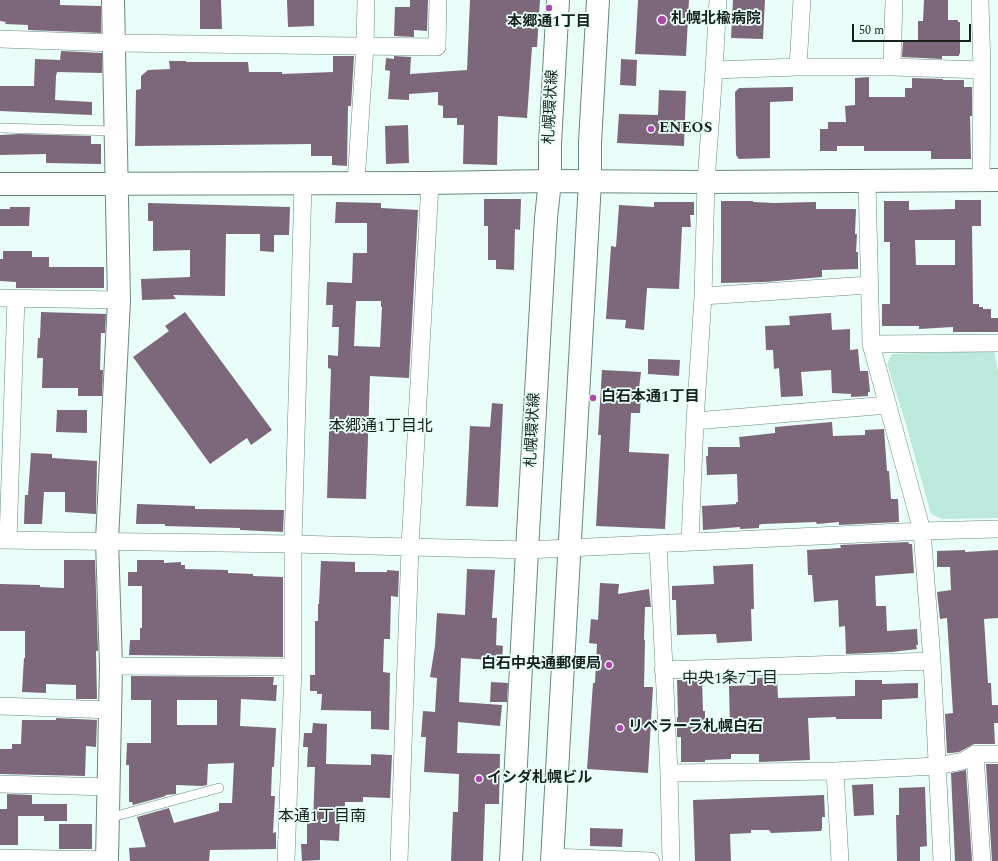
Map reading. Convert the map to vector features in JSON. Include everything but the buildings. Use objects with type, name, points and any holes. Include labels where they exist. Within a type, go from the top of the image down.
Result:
[{"type":"street","points":[[0,858],[108,860],[111,666],[107,540],[119,300],[113,0]]},
{"type":"street","points":[[356,183],[365,46],[366,0]]},
{"type":"street","points":[[0,39],[114,43],[438,47],[438,0]]},
{"type":"street","name":"札幌環状線","points":[[511,861],[527,550],[546,226],[550,182],[550,144],[558,0]]},
{"type":"street","points":[[598,0],[590,143],[590,182],[552,859],[651,861]]},
{"type":"street","points":[[690,542],[694,421],[703,296],[706,182],[718,0]]},
{"type":"street","points":[[798,68],[802,0]]},
{"type":"street","points":[[892,67],[894,0]]},
{"type":"street","points":[[0,184],[116,185],[992,180],[982,70],[980,0]]},
{"type":"street","points":[[714,70],[892,67],[982,70]]},
{"type":"street","points":[[867,181],[871,344],[922,531],[932,661],[942,861]]},
{"type":"street","points":[[399,861],[410,547],[430,183]]},
{"type":"street","points":[[286,861],[293,668],[293,544],[303,184]]},
{"type":"street","points":[[703,296],[869,285]]},
{"type":"street","points":[[119,300],[8,298],[4,540],[107,540],[527,550],[922,531],[998,529]]},
{"type":"street","points":[[871,344],[998,343]]},
{"type":"street","points":[[694,421],[888,405]]},
{"type":"street","points":[[658,544],[669,773],[671,861]]},
{"type":"street","points":[[663,670],[932,661]]},
{"type":"street","points":[[111,666],[293,668]]},
{"type":"street","points":[[0,706],[110,710]]},
{"type":"street","points":[[669,773],[835,771],[937,766],[963,761],[975,754],[998,754]]},
{"type":"street","points":[[975,754],[982,861]]},
{"type":"street","points":[[835,771],[840,861]]},
{"type":"street","points":[[0,784],[109,787]]},
{"type":"lane","points":[[0,128],[115,131]]},
{"type":"lane","points":[[108,818],[219,788]]},
{"type":"green space","points":[[994,351],[998,372],[998,518],[942,519],[931,514],[906,424],[887,364],[892,354]]},
{"type":"place","name":"本郷通1丁目","points":[[549,8]]},
{"type":"place","name":"札幌北楡病院","points":[[662,20]]},
{"type":"place","name":"ENEOS","points":[[651,129]]},
{"type":"place","name":"白石本通1丁目","points":[[593,398]]},
{"type":"place","name":"白石中央通郵便局","points":[[609,665]]},
{"type":"place","name":"リベラーラ札幌白石","points":[[620,728]]},
{"type":"place","name":"イシダ札幌ビル","points":[[479,779]]},
{"type":"district","name":"本郷通1丁目北","points":[[381,428]]},
{"type":"district","name":"中央1条7丁目","points":[[730,680]]},
{"type":"district","name":"本通1丁目南","points":[[322,818]]}]
